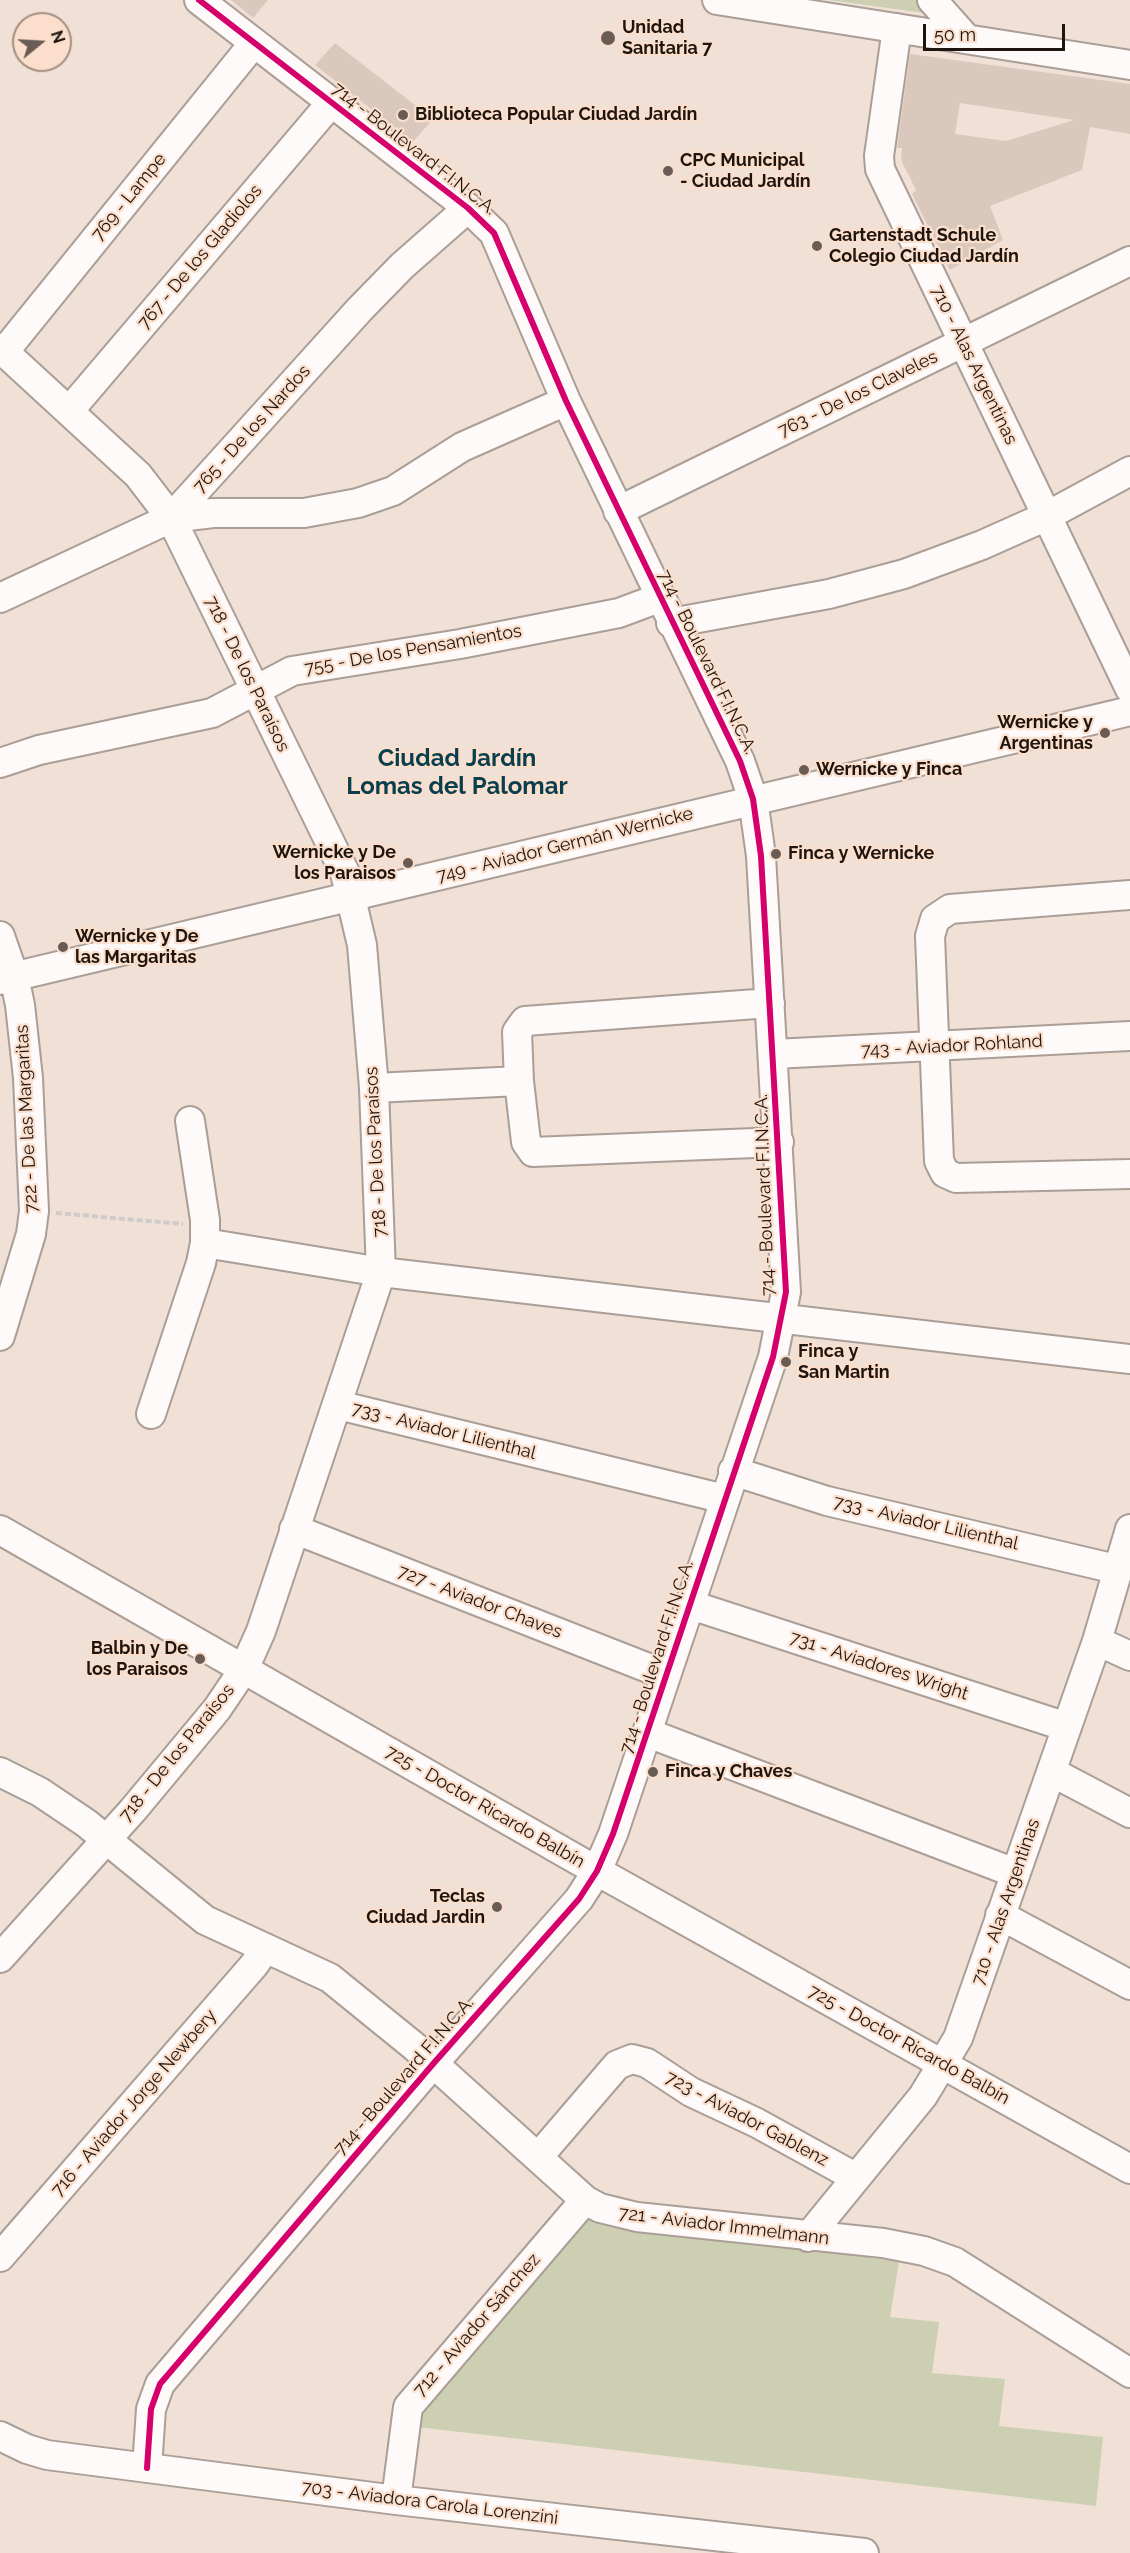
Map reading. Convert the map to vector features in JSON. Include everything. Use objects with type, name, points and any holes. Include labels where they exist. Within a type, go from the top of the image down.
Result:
[{"type":"street","name":"714 - Boulevard F.I.N.C.A.","points":[[147,2468],[151,2409],[160,2384],[433,2064],[579,1899],[597,1871],[614,1834],[773,1357],[786,1292],[761,856],[753,799],[740,761],[665,611],[566,401],[502,248],[485,221],[199,0]]},
{"type":"street","points":[[717,0],[754,3],[1130,65]]},
{"type":"street","points":[[933,0],[966,38]]},
{"type":"street","name":"710 - Alas Argentinas","points":[[897,28],[879,156],[880,169],[1130,689]]},
{"type":"street","name":"769 - Lampe","points":[[2,350],[254,43]]},
{"type":"street","name":"767 - De los Gladiolos","points":[[69,411],[331,103]]},
{"type":"street","name":"765 - De los Nardos","points":[[0,598],[171,518],[360,309],[402,266],[468,208]]},
{"type":"street","name":"763 - De los Claveles","points":[[618,511],[1130,261]]},
{"type":"street","name":"718 - De los Paraísos","points":[[0,1958],[106,1840],[217,1709],[244,1669],[261,1631],[381,1272],[374,1088],[362,945],[352,896],[332,842],[254,692],[171,518],[138,475],[2,350]]},
{"type":"street","points":[[171,518],[213,513],[304,513],[358,503],[393,491],[462,447],[566,401]]},
{"type":"street","name":"755 - De los Pensamientos","points":[[0,763],[39,750],[198,717],[254,692],[277,677],[308,667],[460,644],[619,613],[665,611],[829,594],[869,584],[951,558],[1047,516],[1130,471]]},
{"type":"street","name":"749 - Aviador Germán Wernicke","points":[[7,978],[1130,711]]},
{"type":"street","points":[[1130,895],[950,909],[935,919],[930,936],[939,1161],[945,1173],[956,1178],[1130,1174]]},
{"type":"street","name":"722 - De las Margaritas","points":[[0,936],[28,1078],[34,1211],[31,1234],[0,1336]]},
{"type":"street","points":[[770,1003],[530,1020],[521,1023],[517,1032],[519,1081],[530,1150],[536,1153],[779,1142]]},
{"type":"street","name":"743 - Aviador Rohland","points":[[774,1054],[1130,1036]]},
{"type":"street","points":[[374,1088],[519,1081]]},
{"type":"street","points":[[151,1414],[201,1263],[205,1243],[206,1220],[190,1121]]},
{"type":"street","points":[[205,1243],[381,1272],[1130,1359]]},
{"type":"street","name":"733 - Aviador Lilienthal","points":[[338,1406],[725,1499]]},
{"type":"street","name":"733 - Aviador Lilienthal","points":[[734,1471],[827,1501],[1120,1569]]},
{"type":"street","name":"727 - Aviador Chaves","points":[[294,1529],[666,1675]]},
{"type":"street","name":"710 - Alas Argentinas","points":[[808,2237],[923,2096],[958,2038],[1097,1641],[1130,1529]]},
{"type":"street","name":"725 - Doctor Ricardo Balbín","points":[[0,1530],[597,1871],[1130,2169]]},
{"type":"street","name":"731 - Aviadores Wright","points":[[691,1605],[1067,1727]]},
{"type":"street","points":[[1097,1641],[1130,1656]]},
{"type":"street","points":[[648,1733],[1015,1874]]},
{"type":"street","name":"721 - Aviador Immelmann","points":[[0,1772],[40,1792],[106,1840],[205,1920],[330,1978],[539,2156],[585,2200],[614,2214],[808,2237],[882,2243],[924,2251],[955,2262],[1130,2373]]},
{"type":"street","points":[[1052,1772],[1130,1813]]},
{"type":"street","points":[[1000,1915],[1130,1985]]},
{"type":"street","name":"716 - Aviador Jorge Newbery","points":[[0,2257],[254,1965],[266,1948]]},
{"type":"street","name":"723 - Aviador Gablenz","points":[[539,2156],[617,2065],[632,2059],[647,2063],[692,2092],[758,2123],[855,2177]]},
{"type":"street","name":"712 - Aviador Sánchez","points":[[396,2500],[408,2407],[585,2200]]},
{"type":"street","name":"703 - Aviadora Carola Lorenzini","points":[[0,2436],[27,2449],[47,2455],[396,2500],[864,2553]]},
{"type":"path","points":[[34,1211],[182,1223],[205,1243]]},
{"type":"green space","points":[[829,0],[924,0],[939,15],[844,2]]},
{"type":"green space","points":[[586,2215],[899,2262],[890,2317],[939,2322],[932,2373],[1005,2379],[999,2426],[1103,2437],[1096,2506],[417,2427],[418,2412]]},
{"type":"building","points":[[231,0],[268,0],[253,18]]},
{"type":"building","points":[[335,43],[433,119],[413,142],[315,65]]},
{"type":"building","points":[[910,54],[1130,84],[1130,134],[1090,127],[1082,170],[990,206],[1003,240],[950,270],[912,194],[916,190],[901,160],[902,148],[897,148]],"holes":[[[960,103],[1074,120],[1006,141],[955,134]]]},
{"type":"cycle path","points":[[147,2468],[151,2409],[160,2384],[433,2064],[579,1899],[597,1871],[613,1834],[773,1357],[786,1292],[761,856],[753,799],[740,761],[566,401],[494,233],[468,208],[199,0]]},
{"type":"place","name":"Unidad Sanitaria 7","points":[[608,38]]},
{"type":"place","name":"Biblioteca Popular Ciudad Jardín","points":[[403,115]]},
{"type":"place","name":"CPC Municipal - Ciudad Jardín","points":[[668,171]]},
{"type":"place","name":"Gartenstadt Schule Colegio Ciudad Jardín","points":[[817,246]]},
{"type":"place","name":"Wernicke y Argentinas","points":[[1105,733]]},
{"type":"place","name":"Wernicke y Finca","points":[[804,770]]},
{"type":"place","name":"Finca y Wernicke","points":[[776,854]]},
{"type":"place","name":"Wernicke y De los Paraisos","points":[[408,863]]},
{"type":"place","name":"Wernicke y De las Margaritas","points":[[63,947]]},
{"type":"place","name":"Finca y San Martin","points":[[786,1362]]},
{"type":"place","name":"Balbin y De los Paraisos","points":[[200,1659]]},
{"type":"place","name":"Finca y Chaves","points":[[653,1772]]},
{"type":"place","name":"Teclas Ciudad Jardin","points":[[497,1907]]},
{"type":"district","name":"Ciudad Jardín Lomas del Palomar","points":[[457,773]]}]
